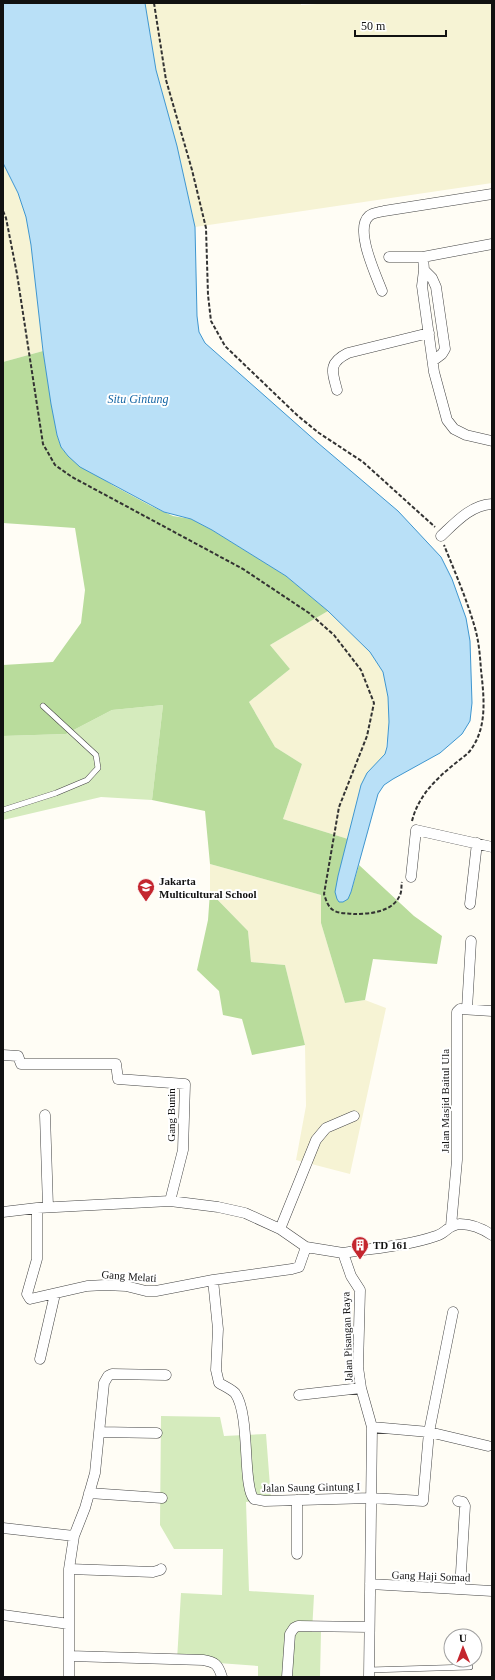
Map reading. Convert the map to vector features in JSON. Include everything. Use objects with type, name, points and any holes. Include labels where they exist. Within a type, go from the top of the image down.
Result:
[{"type":"street","points":[[382,291],[370,258],[363,229],[364,222],[370,215],[384,211],[492,194]]},
{"type":"street","points":[[389,257],[423,256],[492,244]]},
{"type":"street","points":[[423,256],[424,270],[422,286],[434,360],[434,372],[447,420],[454,429],[466,435],[492,441]]},
{"type":"street","points":[[424,270],[432,278],[436,287],[445,349],[442,354],[434,360]]},
{"type":"street","points":[[337,390],[332,370],[334,363],[339,357],[348,353],[430,333]]},
{"type":"street","points":[[441,536],[470,510],[486,504],[492,504]]},
{"type":"street","points":[[407,877],[416,830],[492,847]]},
{"type":"street","points":[[470,904],[477,843]]},
{"type":"street","points":[[471,941],[467,1009],[492,1012]]},
{"type":"street","name":"Jalan Masjid Baitul Ula","points":[[451,1226],[457,1160],[457,1012],[460,1009],[467,1009]]},
{"type":"street","name":"Gang Bunin","points":[[3,1055],[18,1056],[21,1064],[116,1064],[118,1080],[185,1084],[183,1150],[170,1201]]},
{"type":"street","points":[[45,1115],[48,1207]]},
{"type":"street","points":[[280,1229],[316,1140],[326,1128],[354,1116]]},
{"type":"street","points":[[3,1212],[48,1207],[170,1201],[230,1209],[245,1213],[280,1229],[306,1247],[343,1253],[438,1236],[451,1226],[468,1225],[492,1235]]},
{"type":"street","name":"Gang Melati","points":[[37,1208],[37,1259],[27,1296],[30,1299],[87,1286],[126,1286],[146,1291],[156,1291],[213,1280],[292,1269],[299,1267],[306,1247]]},
{"type":"street","name":"Jalan Pisangan Raya","points":[[343,1253],[351,1276],[360,1290],[357,1351],[361,1388],[372,1427],[369,1673]]},
{"type":"street","name":"Jalan Saung Gintung I","points":[[213,1280],[218,1329],[216,1370],[220,1383],[234,1392],[238,1398],[246,1445],[251,1496],[257,1500],[371,1498],[423,1501],[429,1432]]},
{"type":"street","points":[[40,1359],[55,1294]]},
{"type":"street","points":[[429,1432],[454,1312]]},
{"type":"street","points":[[69,1677],[69,1569],[74,1536],[95,1472],[104,1382],[108,1376],[112,1374],[166,1375]]},
{"type":"street","points":[[299,1396],[361,1388]]},
{"type":"street","points":[[372,1427],[429,1432],[488,1446]]},
{"type":"street","points":[[100,1432],[157,1433]]},
{"type":"street","points":[[89,1494],[162,1498]]},
{"type":"street","points":[[297,1500],[297,1554]]},
{"type":"street","points":[[458,1500],[463,1502],[465,1506],[460,1589]]},
{"type":"street","points":[[3,1528],[74,1536]]},
{"type":"street","points":[[69,1569],[153,1572],[162,1568]]},
{"type":"street","name":"Gang Haji Somad","points":[[370,1584],[492,1591]]},
{"type":"street","points":[[3,1615],[69,1624]]},
{"type":"street","points":[[287,1677],[290,1634],[294,1628],[298,1626],[369,1627]]},
{"type":"street","points":[[70,1656],[203,1660],[214,1662],[222,1677]]},
{"type":"lane","points":[[3,810],[88,780],[98,768],[96,755],[43,706]]},
{"type":"lane","points":[[369,1673],[453,1668]]},
{"type":"path","points":[[154,3],[166,80],[192,170],[206,228],[208,295],[211,321],[225,346],[298,416],[319,433],[363,462],[433,526],[441,536],[467,604],[478,643],[484,699],[483,721],[478,737],[469,752],[436,779],[422,796],[415,809],[412,822]]},
{"type":"path","points":[[3,211],[6,218],[17,274],[43,444],[55,465],[72,477],[244,569],[309,613],[334,635],[361,670],[374,703],[367,736],[339,807],[324,894],[331,910],[340,913],[361,914],[385,910],[394,903],[400,894],[407,877]]},
{"type":"shaded area","points":[[145,3],[301,3],[301,5],[334,3],[492,3],[492,183],[195,227],[177,146],[156,70]]},
{"type":"shaded area","points":[[3,166],[18,193],[26,217],[31,245],[43,351],[3,362]]},
{"type":"shaded area","points":[[328,611],[370,652],[383,672],[388,697],[389,722],[385,754],[361,785],[348,839],[283,819],[302,764],[275,747],[249,702],[290,669],[270,645]]},
{"type":"shaded area","points":[[210,864],[321,895],[321,923],[345,1003],[365,1000],[386,1008],[350,1174],[296,1160],[306,1106],[305,1045],[285,965],[251,962],[248,931],[210,892]]},
{"type":"green space","points":[[43,351],[57,435],[61,447],[68,456],[114,486],[151,506],[173,516],[191,519],[212,530],[286,576],[328,611],[270,645],[290,669],[249,702],[275,747],[302,764],[283,819],[348,839],[338,876],[351,892],[359,865],[414,916],[442,936],[437,964],[373,959],[365,1000],[345,1003],[321,923],[321,895],[210,864],[205,811],[152,800],[163,705],[112,710],[66,734],[3,736],[3,665],[53,662],[81,623],[85,590],[75,528],[3,523],[3,362]]},
{"type":"green space","points":[[163,705],[152,800],[101,797],[3,820],[3,736],[66,734],[112,710]]},
{"type":"green space","points":[[210,892],[248,931],[251,962],[285,965],[305,1045],[252,1055],[242,1019],[223,1015],[219,991],[197,970],[208,920]]},
{"type":"green space","points":[[161,1416],[220,1417],[224,1436],[266,1434],[271,1499],[246,1502],[249,1591],[314,1595],[312,1632],[321,1632],[320,1677],[258,1677],[258,1666],[177,1660],[181,1593],[222,1595],[223,1549],[174,1549],[160,1525]]},
{"type":"water","name":"Situ Gintung","points":[[3,3],[145,3],[156,70],[177,146],[195,227],[197,316],[199,332],[205,343],[318,443],[398,511],[441,557],[452,579],[466,618],[470,641],[472,703],[470,721],[462,734],[440,753],[384,785],[378,794],[351,892],[348,899],[343,902],[339,902],[335,892],[361,785],[367,773],[385,754],[387,747],[389,722],[388,697],[383,672],[370,652],[328,611],[286,576],[212,530],[191,519],[164,512],[80,467],[61,447],[51,404],[43,351],[31,245],[26,217],[18,193],[3,163]]},
{"type":"place","name":"Jakarta Multicultural School","points":[[146,902]]},
{"type":"place","name":"TD 161","points":[[360,1260]]}]
